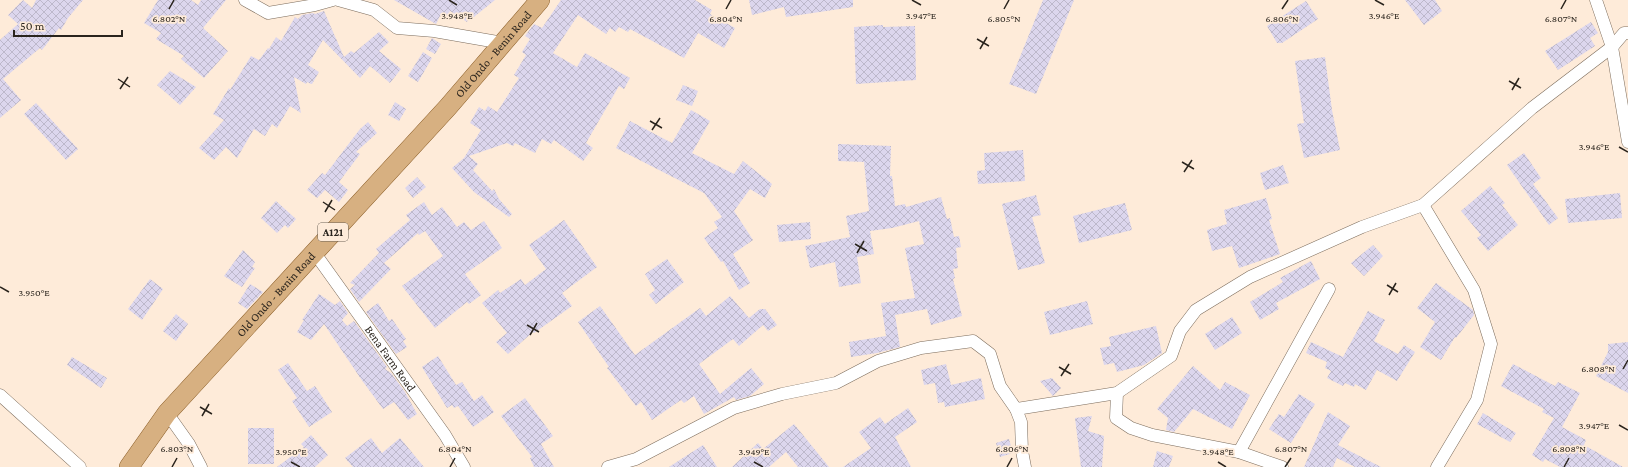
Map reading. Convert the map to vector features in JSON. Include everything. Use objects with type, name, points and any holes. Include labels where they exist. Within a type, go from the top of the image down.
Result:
[{"type":"main road","name":"Old Ondo - Benin Road","points":[[129,467],[167,413],[448,107],[540,0]]},
{"type":"street","points":[[245,0],[268,13],[315,5],[333,0]]},
{"type":"street","points":[[338,0],[374,10],[397,28],[434,31],[503,43]]},
{"type":"street","points":[[1596,0],[1612,47],[1628,142]]},
{"type":"street","points":[[1016,409],[1117,393],[1172,356],[1180,331],[1196,310],[1250,277],[1362,227],[1423,205],[1532,108],[1612,47],[1624,33],[1628,33]]},
{"type":"street","points":[[1423,205],[1474,290],[1491,344],[1477,400],[1437,467]]},
{"type":"street","name":"Bena Farm Road","points":[[314,252],[445,435],[464,467]]},
{"type":"street","points":[[1239,452],[1329,289]]},
{"type":"street","points":[[608,467],[639,463],[734,408],[782,394],[836,383],[878,361],[914,350],[973,340],[990,354],[1000,386],[1016,409],[1022,422],[1022,451],[1025,467]]},
{"type":"street","points":[[1117,393],[1116,418],[1131,428],[1152,435],[1239,452],[1282,467]]},
{"type":"street","points":[[0,395],[80,467]]},
{"type":"street","points":[[167,413],[189,444],[201,467]]},
{"type":"building","points":[[23,0],[32,8],[36,0],[83,0],[68,18],[61,30],[59,28],[42,50],[40,48],[3,79],[21,100],[0,118],[0,40],[18,24],[8,15]]},
{"type":"building","points":[[158,0],[191,0],[198,5],[201,0],[226,0],[203,28],[228,51],[204,78],[181,59],[184,56],[156,39],[161,33],[144,23]]},
{"type":"building","points":[[394,0],[495,0],[472,20],[470,18],[467,22],[450,11],[445,19],[440,16],[436,24]]},
{"type":"building","points":[[561,0],[695,0],[712,10],[710,14],[735,28],[724,48],[698,33],[684,58],[630,29],[628,32],[619,27],[615,32],[610,28],[606,34],[578,15],[553,53],[577,67],[585,53],[630,78],[624,89],[619,86],[586,143],[593,148],[583,161],[554,140],[551,144],[542,139],[535,153],[515,143],[513,146],[507,143],[469,156],[478,164],[473,170],[492,191],[494,189],[499,199],[512,214],[509,217],[474,192],[452,168],[464,158],[481,130],[470,123],[479,107],[485,111],[488,106],[497,112],[519,78],[514,75],[526,55],[522,52],[530,39],[525,36],[534,24],[542,28]]},
{"type":"building","points":[[749,0],[853,0],[853,7],[786,17],[784,7],[752,15]]},
{"type":"building","points":[[1043,0],[1074,0],[1036,94],[1009,84]]},
{"type":"building","points":[[1405,0],[1435,0],[1442,11],[1424,25]]},
{"type":"building","points":[[1306,1],[1318,19],[1282,43],[1277,43],[1267,26]]},
{"type":"building","points":[[324,11],[344,57],[351,51],[354,53],[379,32],[389,42],[379,51],[401,69],[390,83],[370,66],[360,78],[323,40],[308,65],[319,72],[312,84],[307,82],[306,84],[294,77],[301,113],[290,106],[277,128],[272,124],[265,136],[254,129],[237,158],[226,147],[214,160],[199,148],[224,120],[213,114],[251,56],[259,60],[268,48],[269,49],[276,37],[281,41],[295,17],[298,19],[302,15],[315,14]]},
{"type":"building","points":[[1591,22],[1598,33],[1590,38],[1595,46],[1558,70],[1545,51]]},
{"type":"building","points":[[883,25],[883,27],[915,26],[916,80],[856,84],[854,27]]},
{"type":"building","points":[[432,38],[441,44],[435,54],[426,49]]},
{"type":"building","points":[[423,52],[432,58],[418,82],[408,76]]},
{"type":"building","points":[[1325,57],[1332,110],[1340,150],[1304,158],[1297,124],[1304,123],[1295,61]]},
{"type":"building","points":[[170,71],[196,87],[180,105],[157,85]]},
{"type":"building","points":[[683,85],[698,91],[692,106],[676,100]]},
{"type":"building","points":[[395,102],[406,109],[399,121],[388,115]]},
{"type":"building","points":[[36,103],[78,149],[66,160],[24,114]]},
{"type":"building","points":[[691,110],[710,121],[692,153],[734,174],[743,161],[772,184],[765,198],[750,189],[734,211],[753,240],[733,254],[750,283],[739,290],[723,261],[721,262],[704,238],[718,228],[714,222],[722,217],[704,193],[616,148],[630,121],[672,143]]},
{"type":"building","points":[[368,122],[377,133],[356,152],[360,154],[339,182],[348,190],[339,202],[325,190],[317,198],[307,190],[322,173],[325,175],[360,129]]},
{"type":"building","points":[[838,144],[891,146],[890,176],[892,176],[895,206],[905,204],[906,207],[941,197],[947,219],[950,218],[954,237],[959,236],[961,247],[956,248],[958,268],[953,269],[955,278],[953,279],[962,316],[931,325],[927,309],[895,315],[900,347],[877,353],[851,357],[849,342],[886,336],[881,303],[915,298],[905,248],[924,244],[919,221],[892,228],[870,231],[874,254],[857,257],[861,283],[839,287],[835,262],[810,268],[805,246],[850,237],[846,216],[869,211],[864,162],[838,161]]},
{"type":"building","points":[[1023,150],[1025,181],[978,184],[977,171],[985,170],[984,153]]},
{"type":"building","points":[[1524,153],[1541,178],[1533,184],[1558,218],[1549,225],[1507,165]]},
{"type":"building","points":[[1283,165],[1289,183],[1265,190],[1260,173]]},
{"type":"building","points":[[417,177],[426,187],[413,198],[405,188]]},
{"type":"building","points":[[1490,186],[1505,203],[1502,205],[1518,225],[1488,251],[1477,238],[1481,235],[1461,211]]},
{"type":"building","points":[[1620,193],[1622,218],[1568,223],[1565,199]]},
{"type":"building","points":[[1036,195],[1041,215],[1032,217],[1045,263],[1018,270],[1002,204]]},
{"type":"building","points":[[1266,198],[1272,219],[1269,220],[1280,254],[1239,268],[1232,246],[1212,251],[1207,230],[1227,224],[1224,210]]},
{"type":"building","points":[[276,201],[296,219],[288,228],[285,225],[277,233],[261,218]]},
{"type":"building","points":[[424,202],[432,215],[442,207],[457,227],[464,222],[471,230],[484,221],[502,248],[465,274],[481,295],[469,304],[467,302],[435,328],[402,286],[443,256],[425,231],[419,235],[418,233],[384,263],[391,269],[359,302],[350,289],[355,285],[350,283],[379,253],[376,249],[410,220],[406,215]]},
{"type":"building","points":[[1125,203],[1132,230],[1079,243],[1073,216]]},
{"type":"building","points":[[564,220],[597,267],[562,293],[572,306],[534,333],[533,332],[508,354],[496,342],[507,333],[482,303],[498,290],[500,293],[521,279],[525,285],[546,269],[529,245]]},
{"type":"building","points":[[810,222],[811,239],[779,242],[777,225]]},
{"type":"building","points":[[1373,245],[1383,256],[1364,276],[1351,263]]},
{"type":"building","points":[[243,250],[255,262],[252,267],[255,268],[242,287],[224,276]]},
{"type":"building","points":[[667,259],[684,282],[656,304],[649,295],[655,290],[645,274]]},
{"type":"building","points":[[1311,261],[1320,279],[1276,303],[1279,309],[1260,320],[1250,302],[1283,282],[1280,278]]},
{"type":"building","points":[[150,279],[163,289],[142,320],[128,309]]},
{"type":"building","points":[[1436,283],[1473,310],[1474,315],[1456,338],[1455,337],[1441,360],[1420,347],[1435,322],[1417,308]]},
{"type":"building","points":[[250,284],[263,292],[247,309],[238,303]]},
{"type":"building","points":[[319,294],[335,305],[340,301],[348,313],[342,320],[347,326],[354,321],[387,367],[385,369],[391,373],[405,392],[417,414],[408,420],[394,402],[383,409],[324,324],[311,340],[297,332],[304,320],[302,320]]},
{"type":"building","points":[[730,296],[749,318],[760,309],[765,309],[777,325],[768,331],[763,325],[739,346],[733,339],[699,364],[720,394],[751,368],[764,384],[750,396],[736,400],[734,397],[704,414],[694,396],[684,403],[681,400],[652,420],[641,402],[636,406],[607,368],[609,367],[578,322],[600,306],[635,355],[700,308],[706,316]]},
{"type":"building","points":[[1087,301],[1093,324],[1050,335],[1044,312]]},
{"type":"building","points":[[378,303],[389,321],[392,319],[406,339],[403,341],[407,347],[396,354],[366,312]]},
{"type":"building","points":[[1368,311],[1385,320],[1374,341],[1398,354],[1404,345],[1415,352],[1397,381],[1377,370],[1366,390],[1355,384],[1354,387],[1345,383],[1343,386],[1327,378],[1331,371],[1325,368],[1327,362],[1306,353],[1311,342],[1343,357]]},
{"type":"building","points":[[176,314],[188,324],[176,341],[163,331]]},
{"type":"building","points":[[1232,317],[1242,333],[1215,350],[1205,334]]},
{"type":"building","points":[[1156,326],[1162,353],[1144,365],[1117,372],[1114,363],[1104,365],[1100,348],[1111,346],[1109,337]]},
{"type":"building","points":[[1628,342],[1628,393],[1596,376],[1608,352],[1608,344]]},
{"type":"building","points":[[438,356],[456,385],[462,382],[474,401],[482,395],[494,412],[473,427],[458,406],[454,408],[452,405],[447,408],[422,367]]},
{"type":"building","points":[[72,357],[107,378],[101,388],[67,365]]},
{"type":"building","points":[[288,363],[307,391],[315,386],[332,412],[309,427],[292,401],[297,398],[278,370]]},
{"type":"building","points":[[946,364],[951,385],[981,378],[985,399],[945,407],[944,402],[938,403],[935,383],[924,385],[921,370]]},
{"type":"building","points":[[1513,364],[1555,386],[1558,382],[1580,393],[1562,427],[1586,440],[1584,445],[1623,467],[1560,467],[1545,459],[1543,462],[1532,455],[1554,418],[1542,412],[1544,409],[1501,386]]},
{"type":"building","points":[[1193,366],[1220,390],[1225,382],[1250,395],[1232,429],[1193,409],[1174,432],[1166,430],[1168,418],[1157,409]]},
{"type":"building","points":[[1052,378],[1061,388],[1053,396],[1040,381]]},
{"type":"building","points":[[1299,394],[1315,404],[1291,443],[1269,429],[1279,414],[1284,417]]},
{"type":"building","points":[[525,398],[553,436],[541,444],[554,467],[534,467],[530,458],[532,457],[501,416]]},
{"type":"building","points":[[908,408],[917,422],[895,437],[911,467],[843,467],[871,448],[859,432],[880,417],[885,424]]},
{"type":"building","points":[[1328,412],[1350,426],[1338,445],[1381,467],[1355,467],[1337,458],[1333,467],[1304,467]]},
{"type":"building","points":[[1483,413],[1516,433],[1510,442],[1477,424]]},
{"type":"building","points":[[1092,416],[1088,431],[1104,436],[1102,467],[1081,467],[1075,418]]},
{"type":"building","points":[[794,424],[829,467],[798,467],[786,452],[769,467],[732,467],[758,443],[763,449]]},
{"type":"building","points":[[248,428],[274,428],[274,464],[248,464]]},
{"type":"building","points":[[311,435],[328,455],[315,467],[277,467],[304,447],[301,444]]},
{"type":"building","points":[[371,438],[382,453],[400,438],[424,467],[353,467],[345,458]]},
{"type":"building","points":[[1009,439],[1013,453],[1000,457],[996,443]]},
{"type":"building","points":[[703,445],[717,467],[669,467]]},
{"type":"building","points":[[1157,451],[1173,456],[1169,467],[1153,467]]}]
